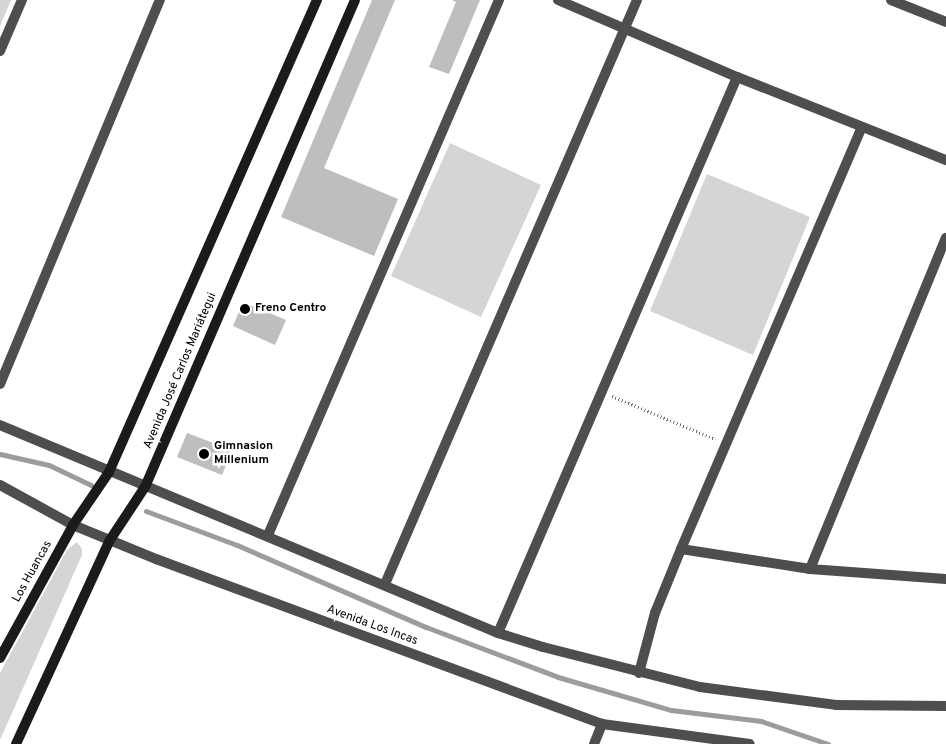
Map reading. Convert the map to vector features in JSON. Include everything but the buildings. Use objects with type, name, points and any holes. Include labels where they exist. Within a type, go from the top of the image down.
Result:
[{"type":"main road","name":"Avenida José Carlos Mariátegui","points":[[74,525],[109,472],[318,0]]},
{"type":"main road","name":"Avenida José Carlos Mariátegui","points":[[16,744],[110,540],[145,487],[355,0]]},
{"type":"main road","name":"Los Huancas","points":[[0,658],[74,525]]},
{"type":"street","points":[[0,51],[22,0]]},
{"type":"street","points":[[0,384],[160,0]]},
{"type":"street","points":[[268,535],[499,0]]},
{"type":"street","points":[[558,0],[737,78],[946,160]]},
{"type":"street","points":[[385,584],[637,0]]},
{"type":"street","points":[[891,0],[946,22]]},
{"type":"street","points":[[498,632],[737,78]]},
{"type":"street","points":[[639,673],[655,614],[681,549],[862,127]]},
{"type":"street","points":[[810,569],[946,238]]},
{"type":"street","points":[[0,425],[145,487],[268,535],[498,632],[639,673],[700,687],[836,705],[946,706]]},
{"type":"street","name":"Avenida Los Incas","points":[[0,485],[74,525],[110,540],[602,724],[750,744]]},
{"type":"street","points":[[681,549],[810,569],[946,579]]},
{"type":"street","points":[[594,744],[602,724]]},
{"type":"path","points":[[602,391],[726,444]]},
{"type":"shaded area","points":[[0,0],[11,0],[0,26]]},
{"type":"shaded area","points":[[450,143],[541,185],[481,317],[391,276]]},
{"type":"shaded area","points":[[707,174],[810,217],[753,355],[650,311]]},
{"type":"shaded area","points":[[77,542],[82,549],[82,555],[0,740],[0,673],[67,550]]},
{"type":"waterway","points":[[0,454],[49,465],[91,485]]},
{"type":"waterway","points":[[146,511],[237,545],[426,627],[558,677],[671,710],[761,721],[828,744]]},
{"type":"place","name":"Freno Centro","points":[[245,309]]},
{"type":"place","name":"Gimnasion Millenium","points":[[204,454]]}]
